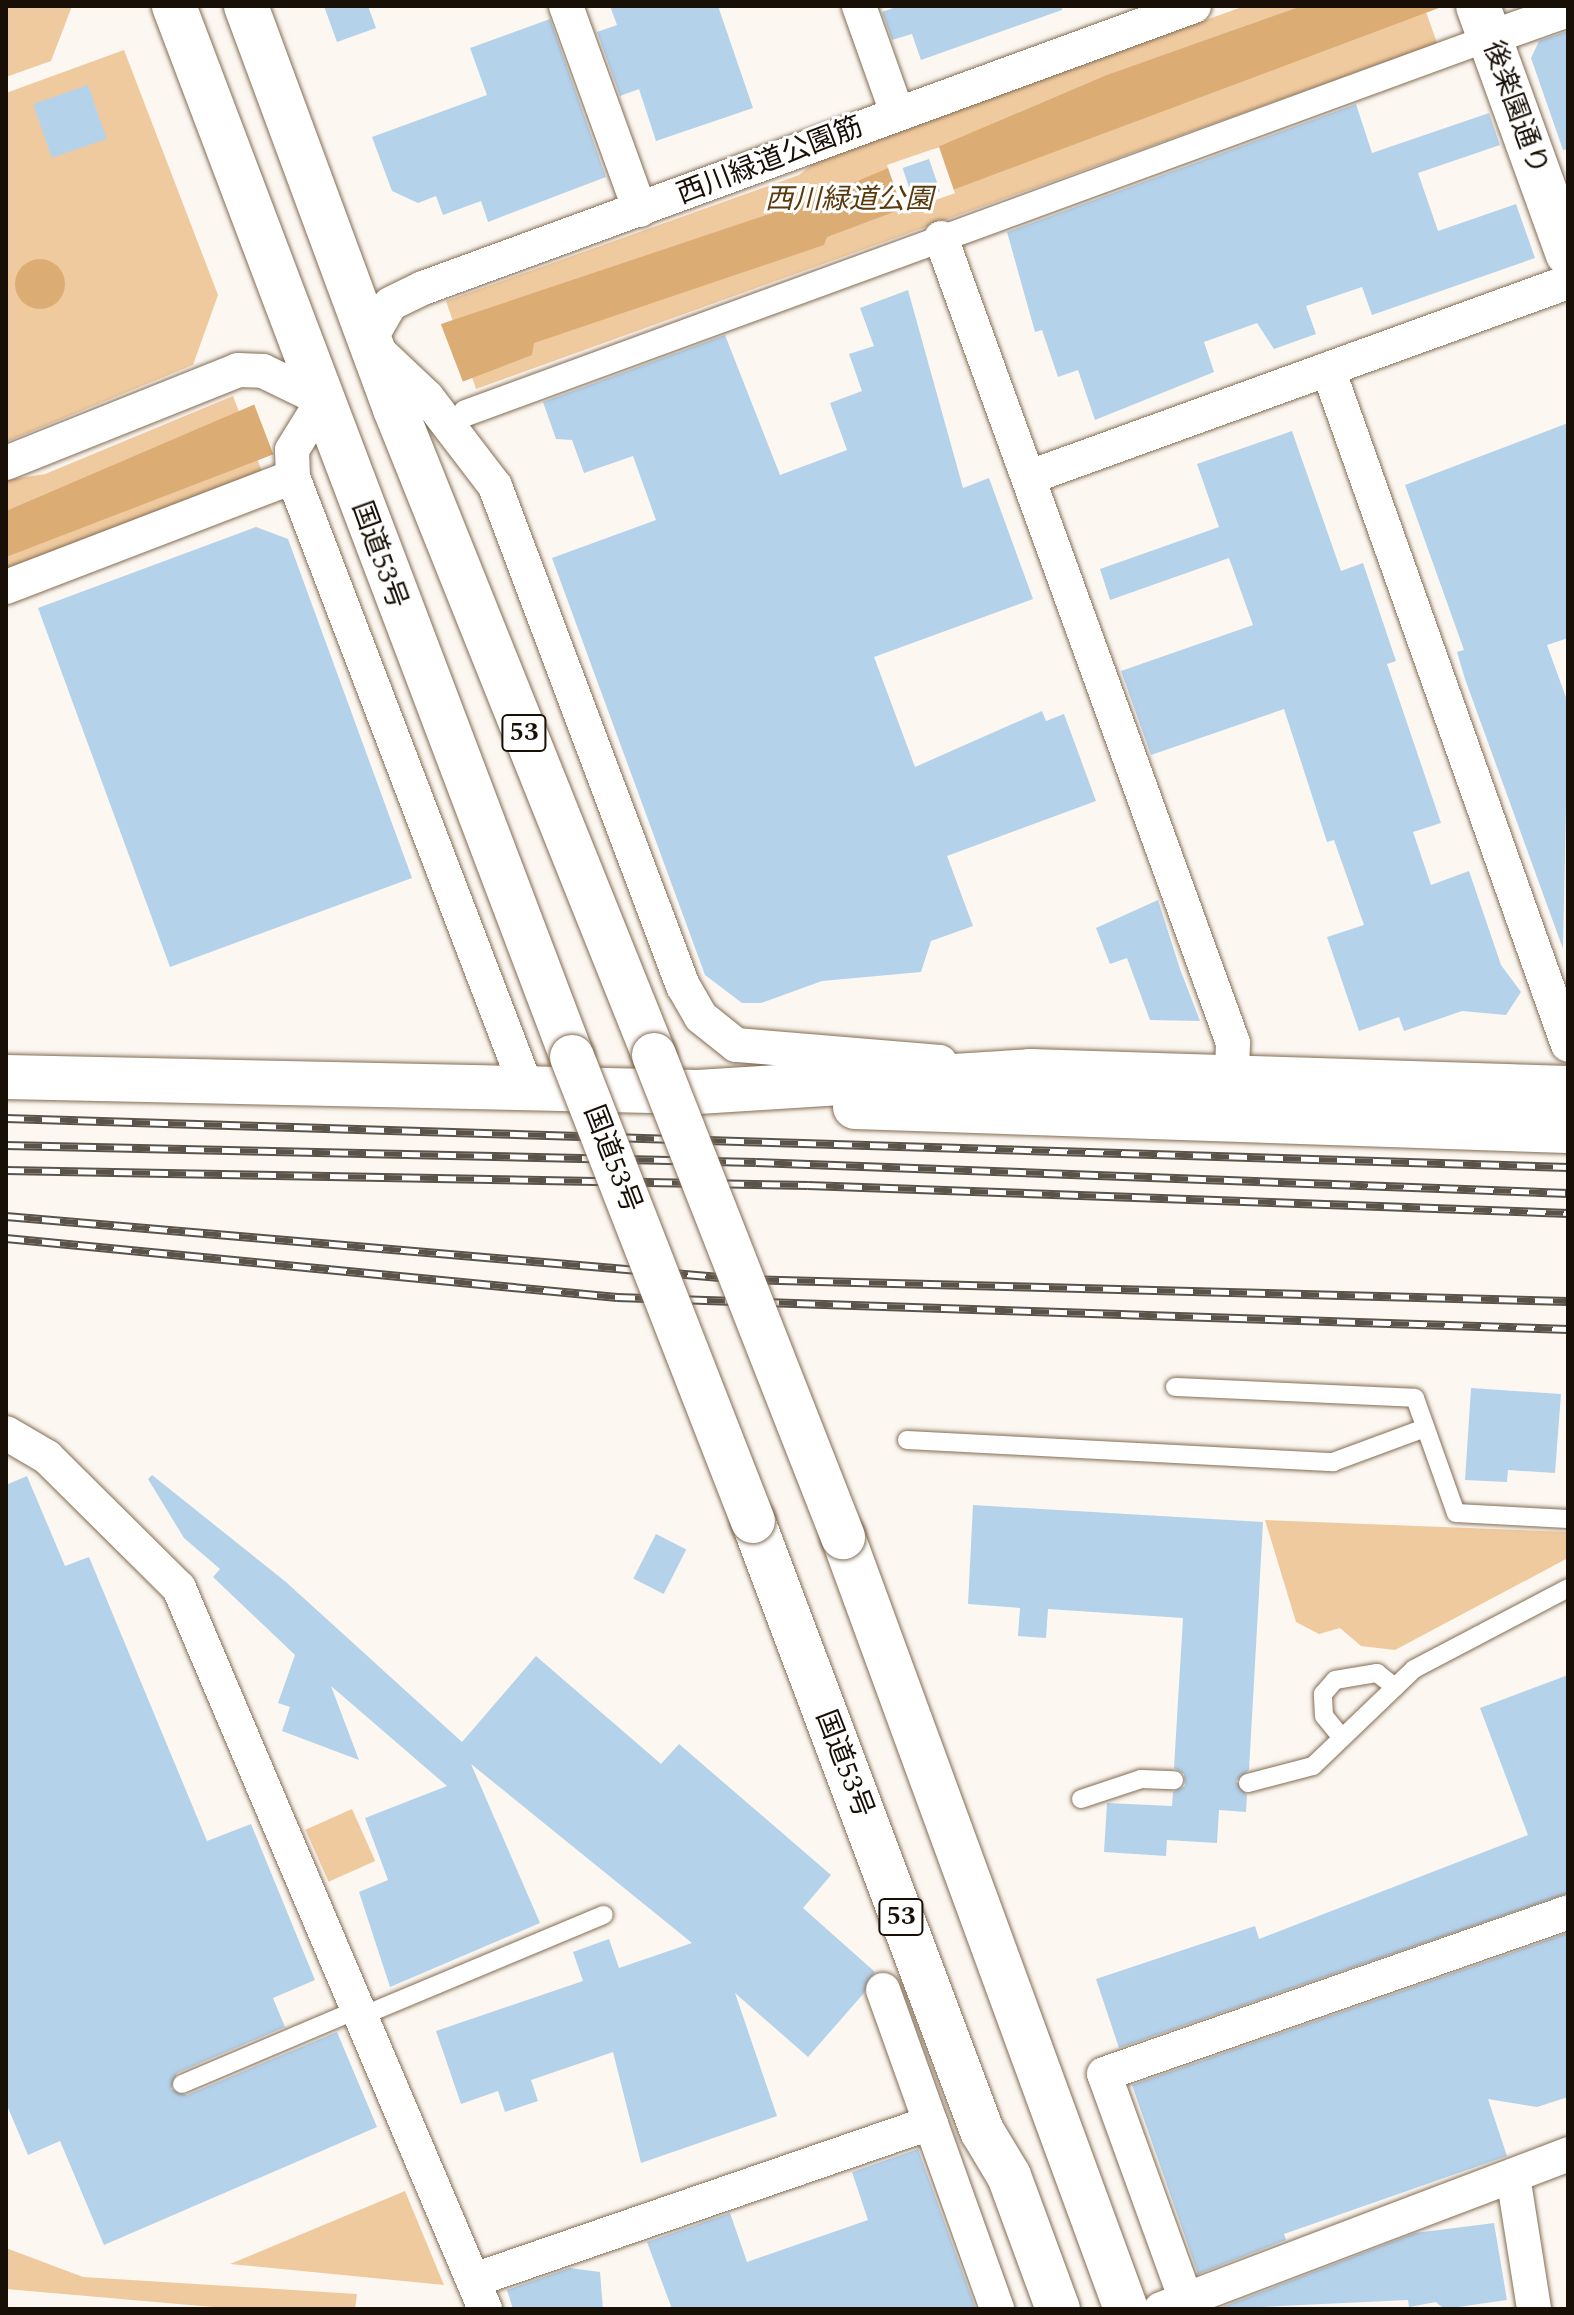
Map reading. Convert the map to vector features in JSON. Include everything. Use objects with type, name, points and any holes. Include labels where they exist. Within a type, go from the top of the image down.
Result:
[{"type":"main road","name":"国道53号","points":[[174,6],[317,398],[753,1521],[982,2131],[1009,2176],[1058,2309]]},
{"type":"main road","name":"53","points":[[246,6],[374,348],[411,403],[654,1055],[843,1537],[1126,2309]]},
{"type":"main road","name":"後楽園通り","points":[[1482,17],[1568,254]]},
{"type":"main road","points":[[6,1077],[698,1092],[973,1073],[1568,1131]]},
{"type":"main road","points":[[698,1092],[831,1106],[1231,1100],[1568,1088]]},
{"type":"main road","points":[[982,2131],[982,2186],[1025,2309]]},
{"type":"street","points":[[566,6],[640,210]]},
{"type":"street","points":[[859,6],[897,113]]},
{"type":"street","name":"西川緑道公園筋","points":[[374,348],[396,299],[1194,6]]},
{"type":"street","points":[[466,413],[941,238],[1482,17],[1568,10]]},
{"type":"street","points":[[941,238],[1233,1043],[1231,1100]]},
{"type":"street","points":[[1030,477],[1568,282]]},
{"type":"street","points":[[1328,369],[1568,1045]]},
{"type":"street","points":[[6,463],[238,370],[317,398],[292,463],[527,1089]]},
{"type":"street","points":[[411,403],[495,486],[683,986],[701,1017],[736,1045],[935,1061],[973,1073]]},
{"type":"street","points":[[6,587],[292,463]]},
{"type":"street","points":[[6,1433],[47,1457],[179,1588],[480,2294],[931,2123]]},
{"type":"street","points":[[1568,1912],[1104,2074],[1174,2304],[1568,2154]]},
{"type":"street","points":[[883,1990],[997,2309]]},
{"type":"street","points":[[1513,2176],[1534,2309]]},
{"type":"lane","points":[[1175,1387],[1415,1398],[1456,1513],[1568,1519]]},
{"type":"lane","points":[[907,1440],[1333,1462],[1425,1428]]},
{"type":"lane","points":[[1248,1783],[1313,1766],[1414,1669],[1568,1588]]},
{"type":"lane","points":[[1342,1738],[1324,1716],[1323,1694],[1335,1680],[1377,1673],[1395,1687]]},
{"type":"lane","points":[[1081,1799],[1141,1779],[1174,1780]]},
{"type":"lane","points":[[182,2084],[604,1915]]},
{"type":"green space","points":[[6,6],[72,6],[51,61],[6,77]]},
{"type":"green space","name":"西川緑道公園","points":[[1245,6],[1424,6],[1437,43],[476,389],[446,301],[799,175],[823,156]]},
{"type":"green space","points":[[124,50],[218,295],[193,365],[6,442],[6,93]]},
{"type":"green space","points":[[233,396],[263,474],[6,574],[6,480],[45,474]]},
{"type":"green space","points":[[1265,1520],[1568,1532],[1568,1558],[1395,1650],[1361,1646],[1340,1628],[1319,1634],[1296,1622]]},
{"type":"green space","points":[[352,1809],[375,1861],[329,1882],[305,1830]]},
{"type":"green space","points":[[405,2191],[444,2285],[230,2264]]},
{"type":"green space","points":[[6,2248],[83,2277],[357,2294],[355,2309],[236,2309],[6,2289]]},
{"type":"shaded area","points":[[1302,6],[1444,6],[827,237],[824,245],[534,343],[532,355],[6,557],[6,511],[444,323],[820,197],[1107,75]]},
{"type":"shaded area","points":[[40,259],[58,266],[65,284],[58,302],[40,309],[22,302],[15,284],[22,266]]},
{"type":"pier","points":[[939,147],[955,193],[903,211],[887,165]]},
{"type":"pier","points":[[440,322],[463,383],[274,455],[250,395]]},
{"type":"building","points":[[324,6],[368,6],[376,28],[337,42]]},
{"type":"building","points":[[610,6],[718,6],[753,108],[656,141],[639,89],[620,96],[597,32],[617,25]]},
{"type":"building","points":[[899,6],[1062,6],[1062,10],[921,60],[912,34],[892,40],[882,12]]},
{"type":"building","points":[[550,19],[606,177],[488,222],[481,201],[443,215],[436,196],[418,203],[392,191],[372,137],[487,95],[470,48]]},
{"type":"building","points":[[1568,31],[1568,149],[1563,150],[1531,58],[1539,41]]},
{"type":"building","points":[[88,85],[107,139],[52,158],[33,104]]},
{"type":"building","points":[[1356,104],[1372,153],[1489,113],[1500,145],[1418,173],[1438,231],[1516,204],[1535,258],[1372,315],[1362,287],[1306,306],[1316,334],[1274,349],[1257,323],[1204,342],[1214,372],[1095,420],[1078,370],[1058,377],[1042,330],[1035,332],[1007,232]]},
{"type":"building","points":[[929,159],[940,191],[914,200],[903,168]]},
{"type":"building","points":[[908,290],[963,488],[989,478],[1033,599],[874,657],[915,767],[1042,711],[1046,721],[1064,714],[1096,801],[947,856],[973,926],[931,941],[921,972],[822,981],[761,1003],[742,1003],[705,975],[552,558],[656,520],[633,456],[584,473],[572,440],[556,439],[543,402],[725,335],[780,475],[847,450],[830,403],[862,391],[849,354],[874,346],[860,308]]},
{"type":"building","points":[[1568,423],[1568,638],[1547,645],[1568,703],[1563,949],[1465,679],[1457,652],[1464,650],[1405,485]]},
{"type":"building","points":[[1292,431],[1341,571],[1363,563],[1396,661],[1387,664],[1441,823],[1413,832],[1431,885],[1469,871],[1501,965],[1521,992],[1506,1015],[1462,1011],[1404,1031],[1399,1017],[1359,1031],[1327,937],[1364,925],[1334,840],[1327,842],[1284,709],[1151,755],[1121,671],[1253,625],[1229,558],[1110,600],[1100,569],[1219,527],[1197,464]]},
{"type":"building","points":[[256,527],[288,539],[412,878],[170,967],[38,608]]},
{"type":"building","points":[[1158,900],[1200,1021],[1150,1020],[1127,958],[1110,964],[1096,928]]},
{"type":"building","points":[[1471,1388],[1561,1394],[1555,1473],[1508,1470],[1507,1482],[1465,1480]]},
{"type":"building","points":[[152,1475],[286,1582],[462,1742],[536,1656],[661,1764],[679,1744],[831,1875],[803,1908],[875,1972],[864,1993],[808,2057],[735,1993],[777,2116],[641,2163],[613,2052],[531,2080],[538,2101],[505,2112],[498,2091],[461,2104],[436,2031],[583,1981],[573,1952],[609,1939],[619,1968],[692,1943],[471,1764],[540,1923],[390,1987],[359,1892],[388,1880],[365,1818],[447,1786],[331,1686],[359,1760],[282,1731],[290,1707],[278,1703],[295,1655],[213,1577],[220,1569],[184,1538],[148,1479]]},
{"type":"building","points":[[27,1476],[65,1566],[89,1557],[207,1841],[251,1824],[315,1980],[273,1998],[285,2027],[177,2073],[171,2089],[187,2095],[337,2032],[377,2127],[104,2245],[60,2141],[28,2155],[6,2103],[6,1485]]},
{"type":"building","points":[[973,1505],[1263,1522],[1249,1770],[1236,1781],[1247,1795],[1246,1812],[1219,1810],[1217,1843],[1167,1840],[1166,1856],[1104,1852],[1107,1803],[1172,1806],[1173,1792],[1185,1786],[1184,1774],[1174,1768],[1183,1618],[1048,1609],[1046,1638],[1018,1636],[1020,1608],[968,1604]]},
{"type":"building","points":[[656,1534],[686,1549],[664,1594],[633,1579]]},
{"type":"building","points":[[1568,1675],[1568,1893],[1119,2048],[1096,1979],[1255,1926],[1259,1939],[1528,1835],[1480,1708]]},
{"type":"building","points":[[1568,1933],[1568,2097],[1537,2107],[1488,2099],[1507,2156],[1284,2234],[1286,2240],[1198,2274],[1132,2085]]},
{"type":"building","points":[[918,2149],[976,2309],[672,2309],[647,2242],[730,2213],[747,2262],[868,2220],[852,2172]]},
{"type":"building","points":[[1494,2223],[1507,2300],[1444,2309],[1436,2302],[1409,2307],[1408,2300],[1217,2309],[1415,2233]]},
{"type":"building","points":[[570,2268],[600,2272],[603,2309],[513,2309],[507,2290]]},
{"type":"railway","points":[[6,1118],[1568,1167]]},
{"type":"railway","points":[[6,1145],[756,1162],[1568,1193]]},
{"type":"railway","points":[[6,1170],[808,1185],[1568,1213]]},
{"type":"railway","points":[[6,1216],[743,1279],[1568,1301]]},
{"type":"railway","points":[[6,1238],[617,1297],[1568,1329]]}]
